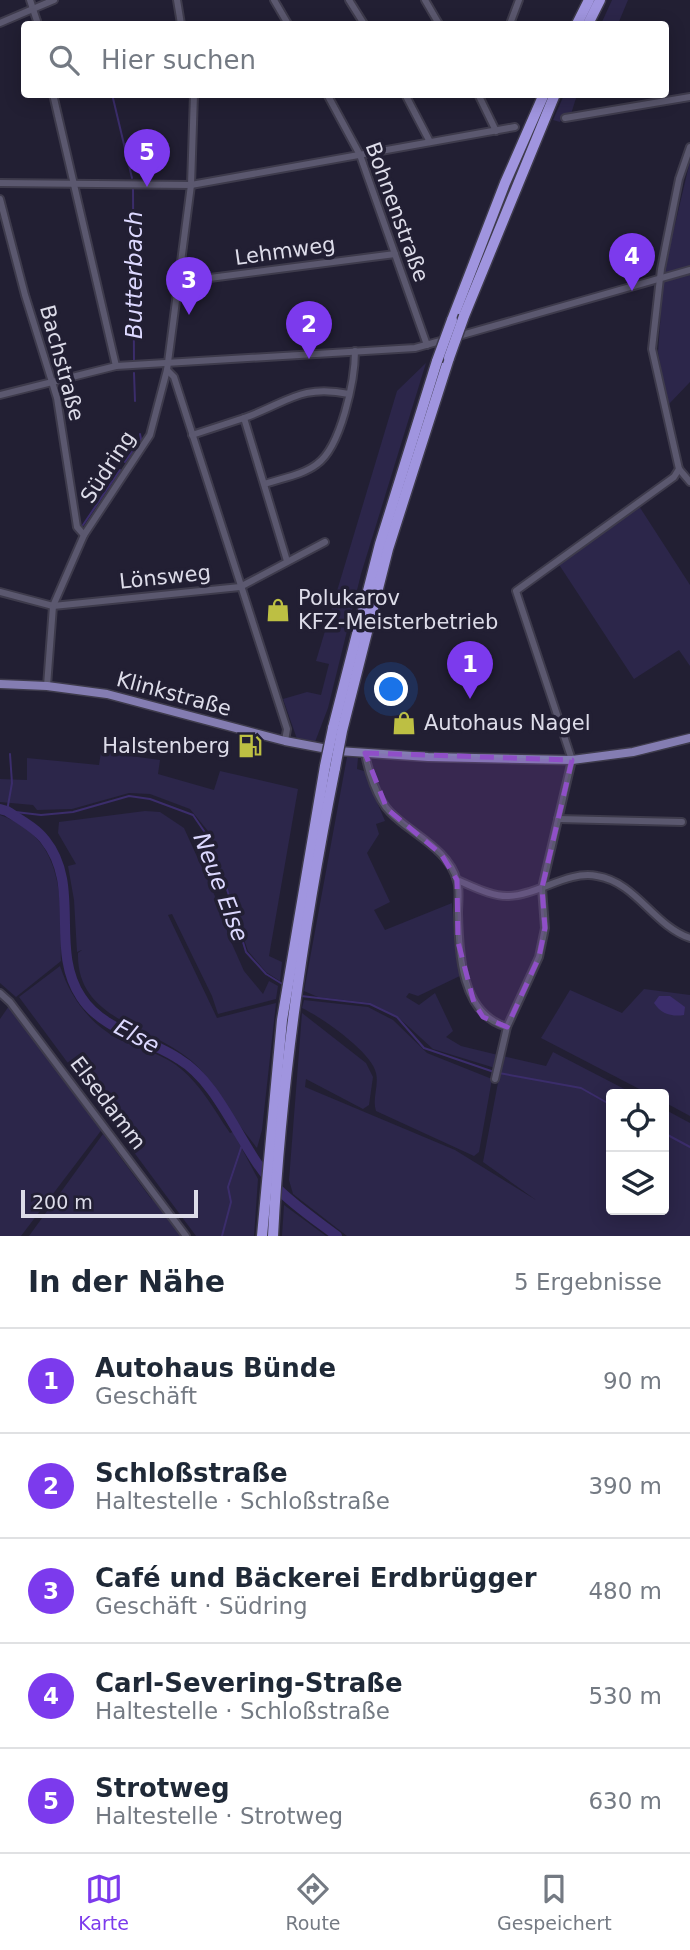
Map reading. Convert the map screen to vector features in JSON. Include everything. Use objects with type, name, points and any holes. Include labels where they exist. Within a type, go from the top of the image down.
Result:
[{"type":"highway","points":[[578,21],[589,0]]},
{"type":"highway","points":[[590,21],[600,0]]},
{"type":"highway","points":[[262,1236],[268,1154],[296,958],[337,730],[380,544],[437,361],[505,183],[542,98]]},
{"type":"highway","points":[[337,730],[388,549],[449,358],[553,98]]},
{"type":"highway","points":[[272,1236],[287,1022]]},
{"type":"main road","name":"Klinkstraße","points":[[0,684],[47,686],[107,694],[285,741],[338,751],[572,760],[633,751],[690,737]]},
{"type":"street","points":[[30,0],[37,21]]},
{"type":"street","points":[[0,23],[54,0]]},
{"type":"street","points":[[177,0],[180,21]]},
{"type":"street","points":[[274,0],[286,21]]},
{"type":"street","points":[[349,0],[361,21]]},
{"type":"street","points":[[425,0],[437,21]]},
{"type":"street","points":[[511,21],[519,0]]},
{"type":"street","points":[[565,118],[690,97]]},
{"type":"street","points":[[54,98],[116,366]]},
{"type":"street","name":"Südring","points":[[47,686],[53,606],[84,535],[150,435],[168,367],[191,185],[194,98]]},
{"type":"street","name":"Bohnenstraße","points":[[329,98],[360,155],[427,345]]},
{"type":"street","points":[[407,98],[430,142]]},
{"type":"street","points":[[480,98],[496,131]]},
{"type":"street","points":[[0,183],[191,185],[515,127]]},
{"type":"street","points":[[690,147],[679,179],[659,280],[653,358],[679,469],[690,482]]},
{"type":"street","name":"Bachstraße","points":[[0,199],[25,295],[52,381],[77,527],[84,535]]},
{"type":"street","name":"Lehmweg","points":[[179,282],[395,254]]},
{"type":"street","points":[[0,396],[116,366],[168,367],[427,345],[690,270]]},
{"type":"street","points":[[265,484],[306,471],[323,460],[333,443],[349,394],[355,351]]},
{"type":"street","points":[[168,367],[174,377],[287,729],[285,741]]},
{"type":"street","points":[[192,435],[244,418],[298,393],[328,390],[349,394]]},
{"type":"street","points":[[244,418],[288,561]]},
{"type":"street","points":[[495,1079],[507,1027],[539,957],[545,928],[542,888],[572,760],[516,591],[674,477],[679,469]]},
{"type":"street","name":"Lönsweg","points":[[0,592],[53,606],[240,587],[325,542]]},
{"type":"street","points":[[365,753],[367,766],[387,809],[442,854],[457,880],[458,942],[474,1003],[483,1017],[507,1027]]},
{"type":"street","points":[[558,819],[682,822]]},
{"type":"street","points":[[457,880],[508,896],[584,875],[598,876],[625,888],[674,931],[690,939]]},
{"type":"street","name":"Elsedamm","points":[[0,993],[10,1002],[186,1236]]},
{"type":"highlighted area","points":[[365,753],[572,760],[542,888],[545,928],[539,957],[507,1027],[483,1017],[474,1003],[458,942],[457,880],[441,854],[387,809]]},
{"type":"shaded area","points":[[612,0],[628,0],[619,21],[602,21]]},
{"type":"shaded area","points":[[563,98],[576,98],[571,114],[563,115],[560,122],[553,120]]},
{"type":"shaded area","points":[[690,161],[690,382],[668,405],[658,352],[664,271]]},
{"type":"shaded area","points":[[426,363],[361,574],[328,708],[315,742],[297,739],[283,699],[307,692],[321,695],[329,664],[316,661],[397,391]]},
{"type":"shaded area","points":[[637,503],[690,585],[690,666],[679,650],[634,679],[556,560]]},
{"type":"shaded area","points":[[101,752],[160,760],[158,774],[214,790],[220,771],[298,789],[269,956],[282,962],[280,981],[266,972],[248,951],[208,831],[190,809],[150,794],[129,793],[72,809],[37,810],[33,805],[0,802],[0,779],[27,780],[27,758],[99,765]]},
{"type":"shaded area","points":[[347,757],[358,758],[357,769],[364,771],[385,821],[376,824],[379,834],[367,853],[390,902],[374,910],[385,930],[452,903],[455,948],[462,975],[418,996],[409,993],[406,997],[419,1005],[435,993],[453,1031],[446,1037],[461,1046],[498,1055],[495,1068],[433,1049],[397,1016],[370,1003],[318,997],[304,991]]},
{"type":"shaded area","points":[[145,811],[160,812],[184,828],[223,914],[228,935],[244,971],[263,994],[269,981],[278,986],[276,999],[218,1014],[172,914],[168,915],[217,1018],[276,1003],[262,1130],[257,1148],[196,1065],[180,1052],[104,1009],[90,995],[81,976],[78,953],[82,950],[77,952],[74,900],[68,866],[76,864],[58,833],[59,822]]},
{"type":"shaded area","points":[[0,815],[22,826],[38,840],[49,856],[56,875],[61,917],[61,961],[16,997],[0,983]]},
{"type":"shaded area","points":[[60,966],[70,989],[91,1019],[110,1034],[156,1054],[185,1072],[212,1105],[230,1133],[233,1132],[258,1179],[254,1236],[196,1236],[19,997]]},
{"type":"shaded area","points":[[644,989],[690,995],[690,1116],[669,1105],[669,1089],[639,1089],[541,1038],[570,990],[622,1013]]},
{"type":"shaded area","points":[[659,996],[670,996],[685,1007],[684,1015],[675,1016],[660,1010],[654,1003]]},
{"type":"shaded area","points":[[304,1000],[368,1007],[393,1020],[427,1053],[492,1079],[479,1152],[474,1156],[376,1111],[377,1078],[372,1065],[345,1036],[302,1008]]},
{"type":"shaded area","points":[[9,1006],[103,1128],[21,1236],[0,1236],[0,1019]]},
{"type":"shaded area","points":[[302,1013],[366,1063],[373,1077],[369,1105],[363,1109],[306,1079],[305,1087],[455,1150],[536,1200],[483,1162],[503,1056],[546,1066],[553,1052],[624,1089],[606,1089],[606,1215],[669,1215],[669,1112],[690,1123],[690,1236],[347,1236],[293,1194],[289,1180]]},
{"type":"shaded area","points":[[103,1134],[152,1200],[155,1197],[185,1236],[29,1236]]},
{"type":"shaded area","points":[[284,1205],[326,1236],[282,1236]]},
{"type":"waterway","name":"Butterbach","points":[[113,98],[132,178]]},
{"type":"waterway","name":"Butterbach","points":[[133,189],[134,361]]},
{"type":"waterway","name":"Butterbach","points":[[134,373],[135,401]]},
{"type":"waterway","name":"Butterbach","points":[[125,462],[141,439],[140,434]]},
{"type":"waterway","name":"Butterbach","points":[[83,525],[120,470]]},
{"type":"waterway","name":"Neue Else","points":[[10,754],[12,783],[7,811],[41,815],[73,812],[129,796],[150,799],[193,815],[206,834],[226,886],[246,952],[266,974],[284,985]]},
{"type":"waterway","name":"Else","points":[[0,809],[37,832],[56,858],[62,877],[67,959],[81,997],[101,1018],[113,1026],[167,1052],[194,1070],[219,1101],[275,1186],[337,1236]]},
{"type":"waterway","name":"Neue Else","points":[[301,996],[370,1004],[397,1017],[424,1048],[494,1072]]},
{"type":"waterway","name":"Neue Else","points":[[499,1073],[581,1088],[606,1102]]},
{"type":"waterway","name":"Neue Else","points":[[669,1136],[690,1147]]},
{"type":"waterway","points":[[222,1236],[231,1202],[228,1187],[243,1142]]},
{"type":"place","name":"Strotweg","points":[[147,187]]},
{"type":"place","name":"Carl-Severing-Straße","points":[[632,291]]},
{"type":"place","name":"Café und Bäckerei Erdbrügger","points":[[189,315]]},
{"type":"place","name":"Schloßstraße","points":[[309,359]]},
{"type":"place","name":"Polukarov KFZ-Meisterbetrieb","points":[[278,610]]},
{"type":"place","name":"Autohaus Bünde","points":[[470,699]]},
{"type":"place","name":"Autohaus Nagel","points":[[404,723]]},
{"type":"place","name":"Halstenberg","points":[[250,746]]}]
